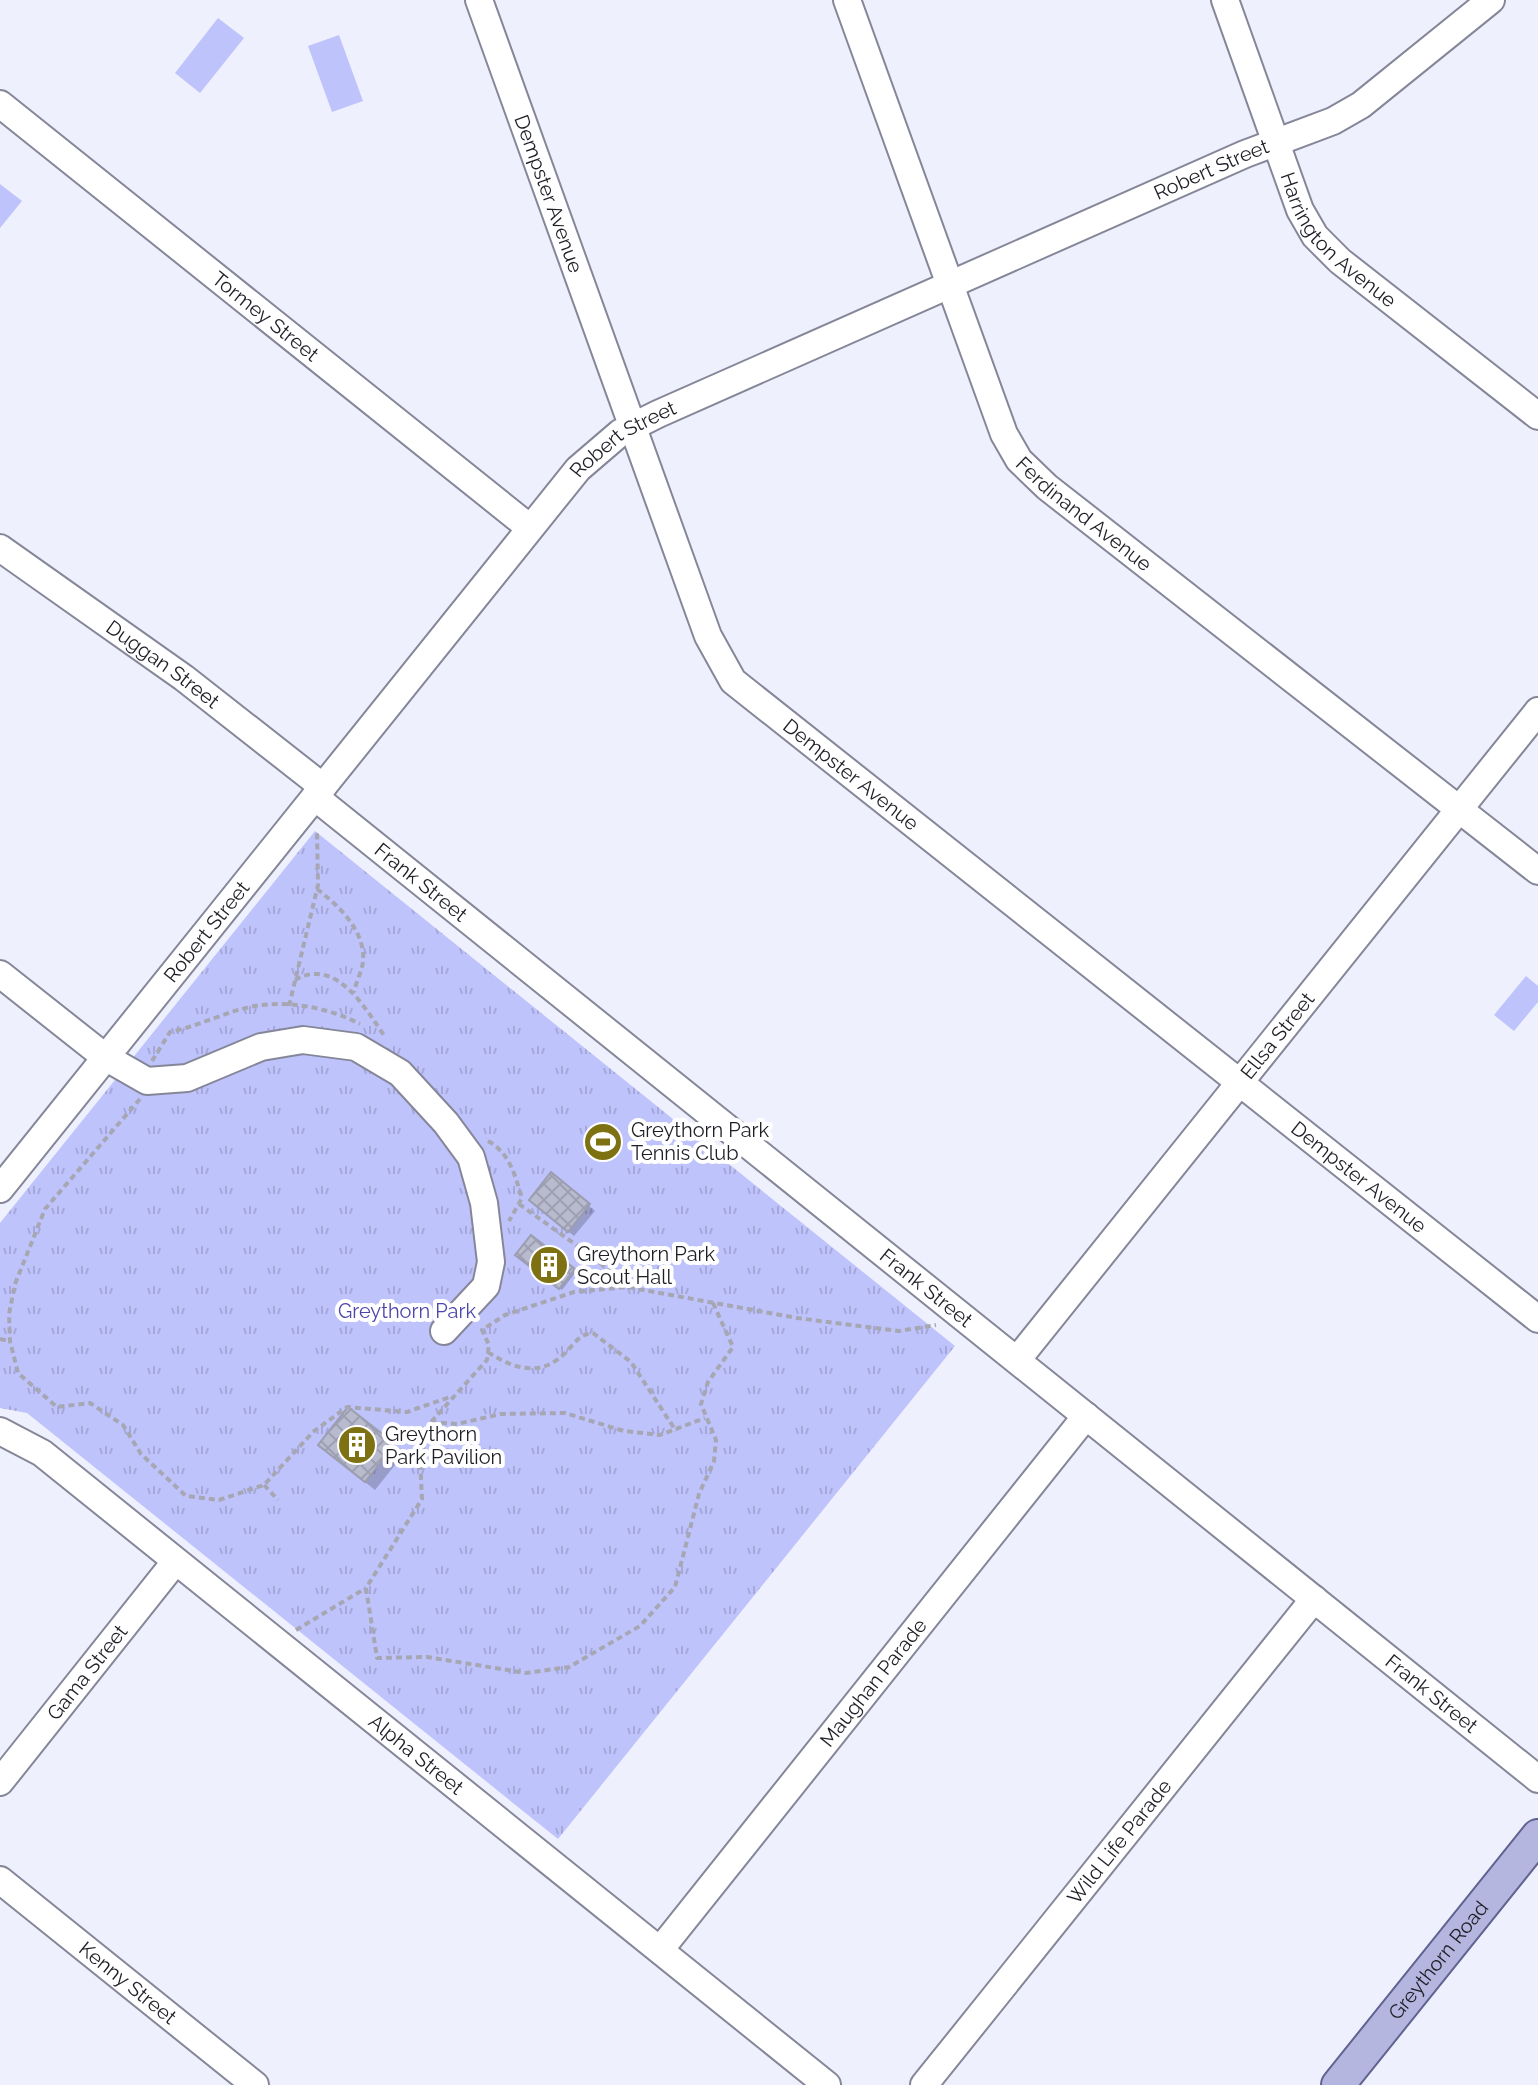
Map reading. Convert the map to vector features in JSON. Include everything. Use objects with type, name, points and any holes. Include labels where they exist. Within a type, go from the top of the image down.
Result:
[{"type":"main road","name":"Greythorn Road","points":[[1338,2085],[1538,1836]]},
{"type":"street","name":"Dempster Avenue","points":[[479,0],[713,649],[733,681],[1538,1319]]},
{"type":"street","name":"Ferdinand Avenue","points":[[847,0],[1011,449],[1032,473],[1538,871]]},
{"type":"street","name":"Harrington Avenue","points":[[1225,0],[1300,210],[1326,248],[1538,416]]},
{"type":"street","name":"Robert Street","points":[[0,1189],[590,456],[632,426],[951,284],[1333,121],[1361,105],[1491,0]]},
{"type":"street","name":"Tormey Street","points":[[0,104],[530,528]]},
{"type":"street","name":"Duggan Street","points":[[0,548],[184,678],[319,792]]},
{"type":"street","name":"Ellsa Street","points":[[1017,1360],[1538,711]]},
{"type":"street","name":"Frank Street","points":[[319,792],[1538,1779]]},
{"type":"street","points":[[0,974],[105,1057],[147,1081],[187,1078],[281,1042],[337,1042],[373,1056],[418,1091],[471,1157],[484,1203],[491,1262],[486,1286],[444,1331]]},
{"type":"street","name":"Maughan Parade","points":[[660,1950],[1086,1416]]},
{"type":"street","name":"Alpha Street","points":[[0,1431],[42,1453],[827,2085]]},
{"type":"street","name":"Gama Street","points":[[0,1782],[175,1562]]},
{"type":"street","name":"Wild Life Parade","points":[[924,2085],[1314,1599]]},
{"type":"street","name":"Kenny Street","points":[[0,1880],[255,2085]]},
{"type":"path","points":[[289,1006],[317,889],[317,824]]},
{"type":"path","points":[[317,889],[341,907],[358,938],[363,961],[354,993]]},
{"type":"path","points":[[294,981],[323,974],[354,993],[386,1039],[375,1032]]},
{"type":"path","points":[[363,1026],[320,1008],[255,1005],[170,1032],[154,1055],[139,1102],[41,1216],[15,1284],[9,1314],[10,1341],[18,1373],[57,1407],[90,1403],[123,1425],[141,1454],[186,1496],[219,1500],[264,1485],[313,1432],[347,1407],[407,1412],[453,1396]]},
{"type":"path","points":[[479,1136],[497,1146],[511,1164],[522,1198],[501,1231],[498,1256],[491,1262]]},
{"type":"path","points":[[519,1204],[597,1260],[627,1287]]},
{"type":"path","points":[[293,1631],[329,1613],[366,1588],[422,1499],[420,1458],[431,1422],[487,1360],[489,1345],[482,1330],[505,1315],[574,1292],[627,1287],[899,1331],[935,1324],[946,1333]]},
{"type":"path","points":[[366,1588],[377,1658],[427,1657],[526,1673],[569,1667],[640,1626],[675,1587],[699,1494],[714,1461],[716,1440],[701,1404],[708,1382],[733,1347],[713,1303]]},
{"type":"path","points":[[488,1352],[502,1362],[528,1371],[560,1358],[580,1337],[593,1333],[631,1362],[676,1431]]},
{"type":"path","points":[[0,1339],[10,1341]]},
{"type":"path","points":[[431,1422],[457,1424],[501,1414],[565,1413],[624,1431],[660,1435],[705,1418]]},
{"type":"path","points":[[264,1485],[278,1500]]},
{"type":"green space","points":[[218,18],[244,38],[200,93],[175,73]]},
{"type":"green space","points":[[339,35],[363,101],[332,112],[308,46]]},
{"type":"green space","points":[[0,184],[22,201],[0,228]]},
{"type":"green space","name":"Greythorn Park","points":[[315,831],[955,1346],[558,1839],[27,1413],[0,1408],[0,1223]]},
{"type":"green space","points":[[1526,976],[1538,986],[1538,1002],[1514,1031],[1494,1015]]},
{"type":"building","name":"Greythorn Park Tennis Club","points":[[551,1172],[590,1204],[568,1232],[529,1200]]},
{"type":"building","name":"Greythorn Park Scout Hall","points":[[531,1235],[575,1269],[559,1289],[515,1255]]},
{"type":"building","name":"Greythorn Park Pavilion","points":[[348,1407],[395,1444],[365,1482],[318,1445]]},
{"type":"place","name":"Greythorn Park Tennis Club","points":[[603,1142]]},
{"type":"place","name":"Greythorn Park Scout Hall","points":[[549,1265]]},
{"type":"place","name":"Greythorn Park Pavilion","points":[[357,1445]]}]
